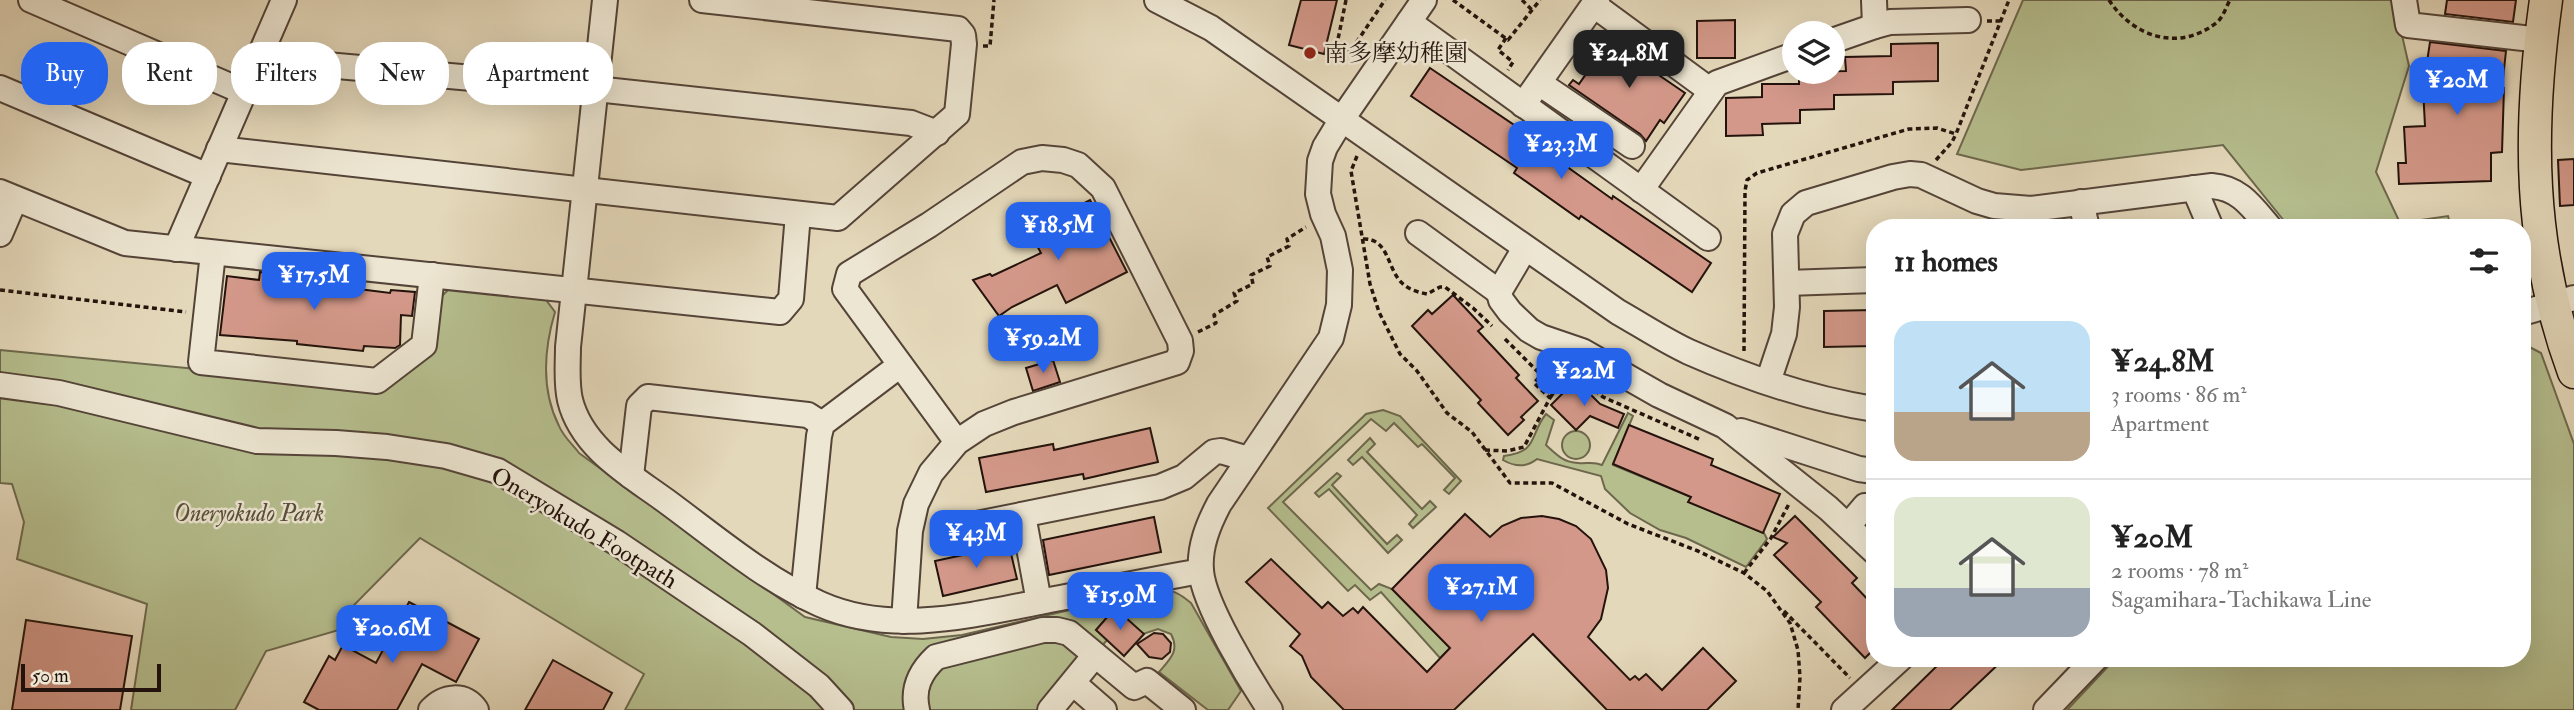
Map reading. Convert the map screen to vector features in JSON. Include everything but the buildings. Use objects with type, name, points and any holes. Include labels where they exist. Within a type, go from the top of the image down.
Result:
[{"type":"main road","points":[[2546,0],[2535,99],[2534,175],[2544,262],[2564,301],[2574,372]]},
{"type":"street","points":[[31,0],[231,86]]},
{"type":"street","points":[[601,42],[606,0]]},
{"type":"street","points":[[219,149],[838,218],[957,114],[964,44],[963,35],[958,29],[702,0]]},
{"type":"street","points":[[1157,0],[1211,28],[1618,313],[1688,351],[1794,392],[1866,407]]},
{"type":"street","points":[[1258,705],[1210,603],[1201,571],[1204,540],[1209,523],[1248,459],[1325,349],[1336,325],[1340,270],[1318,194],[1318,174],[1325,147],[1424,0]]},
{"type":"street","points":[[1874,0],[1875,26]]},
{"type":"street","points":[[2404,0],[2408,25],[2541,40]]},
{"type":"street","points":[[1523,105],[1596,2],[1711,91]]},
{"type":"street","points":[[264,42],[277,3]]},
{"type":"street","points":[[1845,36],[1890,22],[1968,20]]},
{"type":"street","points":[[1409,22],[1708,238]]},
{"type":"street","points":[[1641,190],[1642,155],[1711,91],[1717,82],[1782,59]]},
{"type":"street","points":[[341,66],[463,77]]},
{"type":"street","points":[[1539,82],[1642,155]]},
{"type":"street","points":[[0,89],[208,176]]},
{"type":"street","points":[[613,91],[911,123],[937,133]]},
{"type":"street","points":[[176,249],[238,105]]},
{"type":"street","points":[[594,105],[567,376],[570,400],[583,431],[605,456],[631,476],[757,567],[803,596],[846,612],[904,621],[954,619],[1201,571]]},
{"type":"street","points":[[904,621],[910,531],[916,504],[931,474],[957,442],[984,424],[1014,412],[1177,362],[1181,341],[1103,188],[1078,165],[1042,158],[1022,162],[929,225],[849,274],[845,289],[957,442]]},
{"type":"street","points":[[1768,382],[1784,334],[1787,283],[1785,234],[1793,214],[1806,203],[1910,174],[1921,175],[1977,201],[2031,218],[2081,202],[2211,186],[2233,190],[2262,219]]},
{"type":"street","points":[[2194,188],[2207,219]]},
{"type":"street","points":[[0,234],[7,195],[125,243],[780,312],[791,299],[798,214]]},
{"type":"street","points":[[2081,202],[2085,219]]},
{"type":"street","points":[[1418,233],[1499,292]]},
{"type":"street","points":[[1525,248],[1499,292],[1501,300],[1510,312],[1535,333],[1581,351],[1659,395],[1848,526],[1866,543]]},
{"type":"street","points":[[213,253],[201,362],[377,382],[424,345],[432,275]]},
{"type":"street","points":[[1787,283],[1866,280]]},
{"type":"street","points":[[2531,310],[2564,301]]},
{"type":"street","points":[[803,596],[818,436],[822,424],[900,366]]},
{"type":"street","name":"Oneryokudo Footpath","points":[[0,385],[59,393],[257,442],[387,447],[446,456],[498,471],[617,543],[741,628],[818,686],[841,710]]},
{"type":"street","points":[[631,476],[639,406],[648,397],[808,415],[822,424]]},
{"type":"street","points":[[1718,435],[1866,470]]},
{"type":"street","points":[[947,530],[1160,488],[1184,477],[1214,452],[1248,459]]},
{"type":"street","points":[[1848,526],[1866,506]]},
{"type":"street","points":[[1023,515],[1039,602]]},
{"type":"street","points":[[917,710],[915,691],[918,679],[936,657],[1043,630],[1069,633],[1134,687],[1147,681],[1183,710]]},
{"type":"street","points":[[1050,710],[1096,655]]},
{"type":"street","points":[[1844,710],[1891,667]]},
{"type":"street","points":[[2046,710],[2087,667]]},
{"type":"street","points":[[1073,683],[1104,710]]},
{"type":"street","points":[[431,710],[438,703],[454,698],[465,700],[476,710]]},
{"type":"path","points":[[964,44],[990,46],[994,0]]},
{"type":"path","points":[[1346,0],[1336,49],[1345,53],[1350,52],[1385,0]]},
{"type":"path","points":[[1453,0],[1508,40],[1540,0]]},
{"type":"path","points":[[1522,0],[1532,10]]},
{"type":"path","points":[[1934,162],[1956,134],[2009,0]]},
{"type":"path","points":[[2109,0],[2121,17],[2166,39],[2189,38],[2218,22],[2230,0]]},
{"type":"path","points":[[1498,87],[1513,62],[1498,51],[1506,38]]},
{"type":"path","points":[[1744,352],[1747,180],[1757,173],[1909,128],[1937,128],[1956,134]]},
{"type":"path","points":[[1357,155],[1351,171],[1370,284],[1379,313],[1400,354],[1447,413],[1472,432],[1510,483],[1552,483],[1628,524],[1698,551],[1744,573],[1767,591],[1790,623],[1798,650],[1798,710]]},
{"type":"path","points":[[1181,341],[1216,323],[1214,315],[1237,301],[1234,293],[1253,284],[1251,275],[1270,266],[1267,257],[1289,246],[1287,239],[1306,227],[1304,219]]},
{"type":"path","points":[[1363,239],[1372,239],[1380,244],[1401,282],[1411,289],[1427,294],[1445,287],[1473,307],[1492,327]]},
{"type":"path","points":[[0,290],[189,312]]},
{"type":"path","points":[[1502,337],[1556,389]]},
{"type":"path","points":[[1485,450],[1507,452],[1524,447],[1556,389],[1574,373],[1603,397],[1718,435]]},
{"type":"path","points":[[1541,375],[1534,383],[1550,398]]},
{"type":"path","points":[[1744,573],[1771,538],[1794,496]]},
{"type":"path","points":[[1780,608],[1865,692]]},
{"type":"green space","points":[[2023,0],[2394,0],[2409,66],[2376,172],[2398,219],[2283,219],[2223,145],[2021,170],[1957,154]]},
{"type":"green space","points":[[2448,216],[2449,219],[2427,219]]},
{"type":"green space","name":"Oneryokudo Park","points":[[449,289],[546,300],[555,312],[548,340],[546,369],[549,398],[561,430],[568,440],[579,453],[805,617],[891,637],[923,639],[962,635],[1156,590],[1167,590],[1179,594],[1191,603],[1241,691],[1228,710],[1208,710],[1159,672],[1174,650],[1171,634],[1158,629],[1143,634],[1113,611],[1096,630],[1107,640],[1102,646],[1065,624],[942,650],[915,710],[625,710],[644,674],[420,538],[354,605],[339,630],[266,651],[235,710],[131,710],[147,604],[17,559],[24,522],[12,484],[0,483],[0,350],[379,390],[438,300]]},
{"type":"green space","points":[[2531,348],[2541,353],[2574,444],[2574,710],[2067,710],[2108,667],[2531,667]]},
{"type":"green space","points":[[1383,410],[1400,416],[1461,481],[1449,494],[1444,490],[1455,478],[1422,444],[1418,447],[1394,423],[1386,431],[1371,419],[1283,502],[1371,590],[1379,584],[1392,589],[1450,648],[1440,658],[1381,592],[1370,600],[1355,585],[1348,591],[1268,508],[1366,414]]},
{"type":"green space","points":[[1628,413],[1633,416],[1613,465],[1691,497],[1689,502],[1764,533],[1767,539],[1746,567],[1686,538],[1660,530],[1630,513],[1605,489],[1601,476],[1537,459],[1520,466],[1503,460],[1504,456],[1523,451],[1528,446],[1546,414],[1554,420],[1546,445],[1550,449],[1568,461],[1602,465]]},
{"type":"green space","points":[[1576,431],[1586,435],[1590,445],[1586,455],[1576,459],[1566,455],[1562,445],[1566,435]]},
{"type":"green space","points":[[1370,438],[1375,444],[1367,452],[1422,509],[1430,501],[1436,507],[1413,528],[1409,524],[1417,515],[1362,457],[1353,465],[1348,460]]},
{"type":"green space","points":[[1337,473],[1341,476],[1332,485],[1387,544],[1397,535],[1402,540],[1388,553],[1329,489],[1319,497],[1315,493]]},
{"type":"green space","points":[[1043,633],[1084,651],[1041,710],[927,710],[922,685],[934,666]]},
{"type":"place","name":"南多摩幼稚園","points":[[1310,53]]}]
